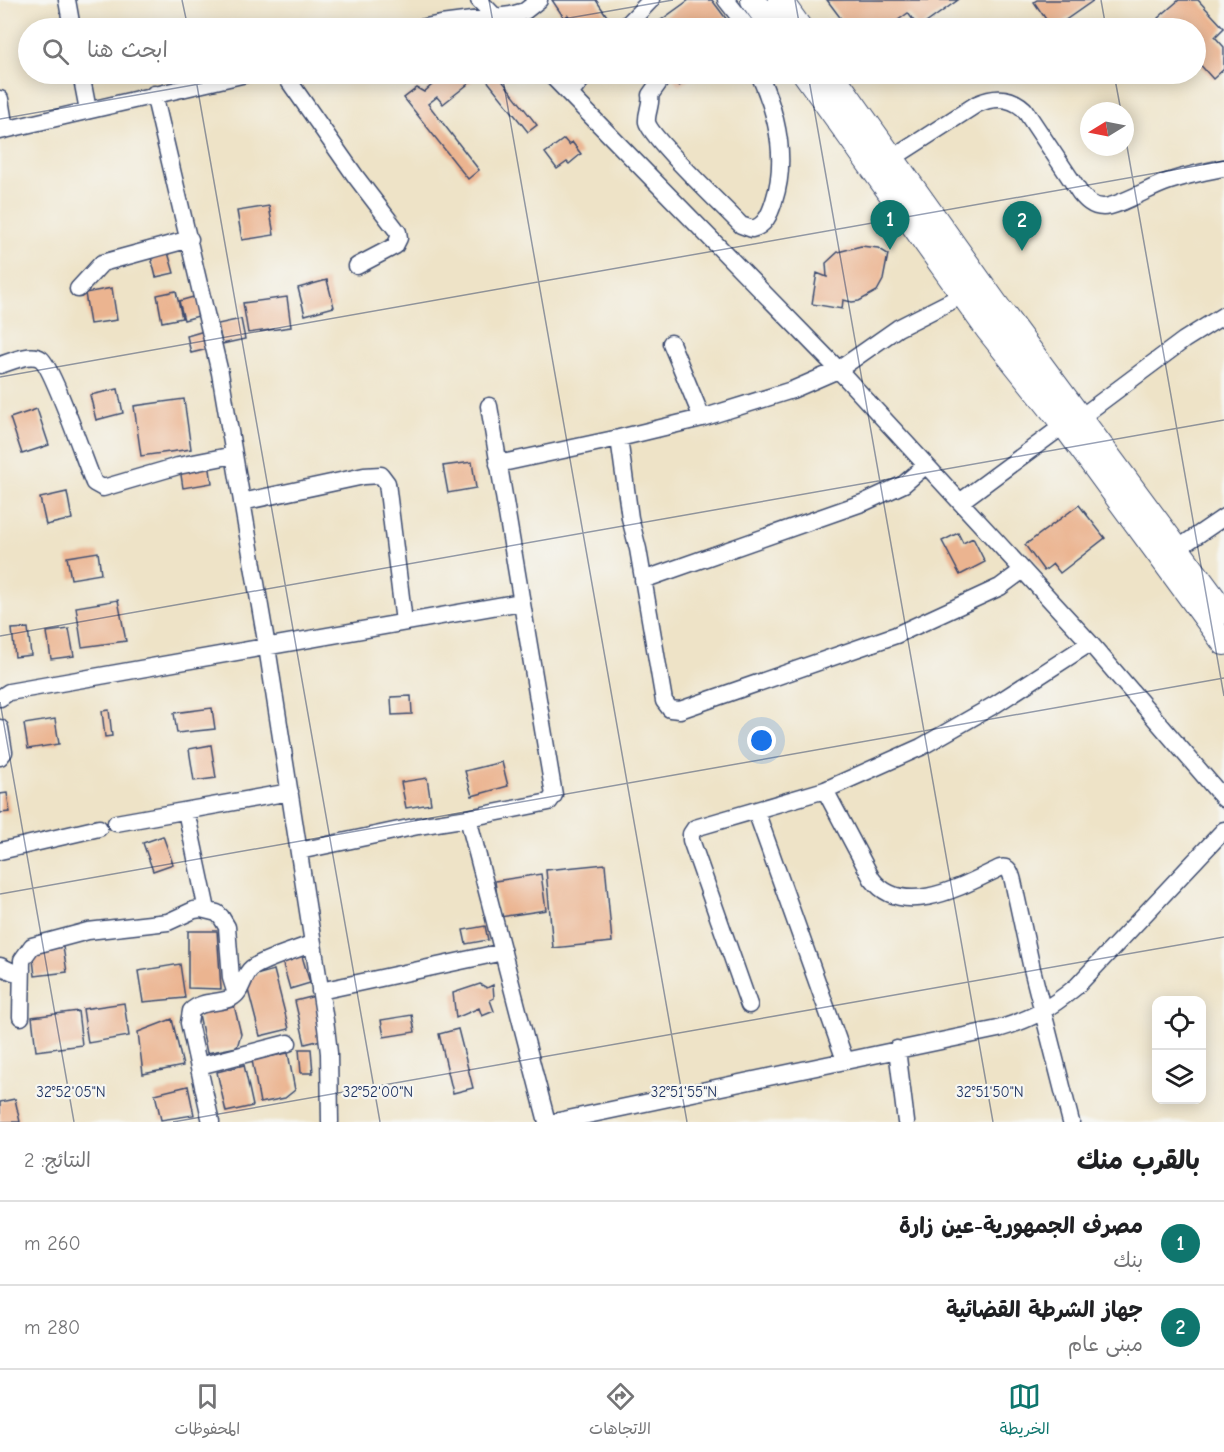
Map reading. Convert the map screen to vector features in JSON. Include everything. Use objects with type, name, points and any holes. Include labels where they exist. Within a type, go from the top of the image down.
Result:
[{"type":"highway","points":[[753,0],[766,18]]},
{"type":"highway","points":[[780,0],[793,18]]},
{"type":"highway","points":[[813,84],[1072,421],[1177,549],[1224,612]]},
{"type":"highway","points":[[839,84],[893,158],[972,290]]},
{"type":"highway","points":[[1072,421],[1224,644]]},
{"type":"street","points":[[67,0],[70,18]]},
{"type":"street","points":[[479,0],[497,18]]},
{"type":"street","points":[[509,18],[539,0]]},
{"type":"street","points":[[634,18],[651,0]]},
{"type":"street","points":[[726,0],[740,18]]},
{"type":"street","points":[[83,84],[88,110]]},
{"type":"street","points":[[0,99],[3,130],[200,84]]},
{"type":"street","points":[[291,84],[356,177],[398,232],[399,238],[395,246],[357,266]]},
{"type":"street","points":[[560,84],[838,370],[1090,643],[1224,799]]},
{"type":"street","points":[[570,94],[578,84]]},
{"type":"street","points":[[658,84],[650,95],[647,121],[650,128],[675,158],[741,225],[752,229],[764,223],[770,212],[778,189],[781,167],[777,123],[763,84]]},
{"type":"street","points":[[154,94],[220,372],[314,943],[329,1053],[330,1122]]},
{"type":"street","points":[[893,158],[976,104],[1002,99],[1018,104],[1024,109],[1080,193],[1096,206],[1110,206],[1163,184],[1223,168]]},
{"type":"street","points":[[78,290],[102,263],[190,239]]},
{"type":"street","points":[[498,464],[702,418],[792,390],[838,370],[898,328],[972,290]]},
{"type":"street","points":[[960,502],[1184,340],[1224,315]]},
{"type":"street","points":[[671,343],[702,418]]},
{"type":"street","points":[[0,365],[34,356],[40,358],[46,366],[94,483],[98,486],[104,488],[178,466],[234,455]]},
{"type":"street","points":[[299,851],[549,802],[554,795],[489,406]]},
{"type":"street","points":[[619,438],[630,518],[635,532],[664,701],[670,709],[675,710],[896,635],[1000,587],[1023,570]]},
{"type":"street","points":[[643,580],[865,502],[904,484],[926,465]]},
{"type":"street","points":[[242,502],[364,476],[381,475],[387,483],[404,622]]},
{"type":"street","points":[[1177,549],[1224,517]]},
{"type":"street","points":[[0,698],[9,692],[521,602]]},
{"type":"street","points":[[749,1005],[692,840],[691,834],[695,828],[825,790],[921,747],[996,704],[1090,643]]},
{"type":"street","points":[[0,728],[4,752],[0,757]]},
{"type":"street","points":[[825,790],[872,879],[879,888],[886,892],[900,896],[939,895],[1000,868],[1008,869],[1013,881],[1032,969],[1071,1122]]},
{"type":"street","points":[[116,823],[290,792]]},
{"type":"street","points":[[186,811],[207,910]]},
{"type":"street","points":[[756,811],[845,1060]]},
{"type":"street","points":[[468,818],[547,1122]]},
{"type":"street","points":[[0,851],[99,828]]},
{"type":"street","points":[[554,1122],[1024,1022],[1043,1012],[1077,986],[1224,830]]},
{"type":"street","points":[[21,1017],[22,970],[25,955],[32,946],[99,929],[168,922],[194,910],[207,910],[221,917],[227,927],[231,978],[236,994]]},
{"type":"street","points":[[211,1122],[189,1019],[191,1011],[198,1005],[228,999],[236,994],[251,969],[314,943]]},
{"type":"street","points":[[320,991],[503,952]]},
{"type":"street","points":[[0,966],[13,972],[22,970]]},
{"type":"street","points":[[199,1066],[288,1043]]},
{"type":"street","points":[[897,1049],[906,1122]]},
{"type":"building","points":[[552,0],[596,0],[608,18],[570,18],[568,15],[564,18]]},
{"type":"building","points":[[689,0],[712,0],[726,18],[664,18]]},
{"type":"building","points":[[827,0],[958,0],[933,18],[912,18],[908,13],[901,18],[840,18]]},
{"type":"building","points":[[1037,0],[1094,0],[1068,18],[1045,18],[1034,2]]},
{"type":"building","points":[[1179,0],[1198,0],[1224,28],[1215,37],[1224,47],[1224,69],[1213,79],[1206,71],[1206,18],[1158,18]]},
{"type":"building","points":[[468,84],[443,104],[437,97],[428,104],[479,170],[468,179],[404,98],[417,88],[424,92],[432,85]]},
{"type":"building","points":[[490,84],[505,84],[537,125],[528,132]]},
{"type":"building","points":[[564,139],[569,145],[572,142],[581,154],[569,164],[567,162],[557,169],[545,153]]},
{"type":"building","points":[[269,206],[274,235],[242,240],[237,211]]},
{"type":"building","points":[[861,246],[878,248],[888,254],[883,280],[877,291],[859,301],[843,300],[842,309],[812,304],[817,273],[827,277],[826,263],[838,252]]},
{"type":"building","points":[[167,249],[174,273],[156,277],[150,253]]},
{"type":"building","points":[[327,280],[334,307],[305,315],[298,288]]},
{"type":"building","points":[[112,288],[117,320],[90,324],[85,293]]},
{"type":"building","points":[[176,291],[182,318],[162,322],[157,295]]},
{"type":"building","points":[[197,296],[202,315],[184,320],[179,301]]},
{"type":"building","points":[[287,297],[291,327],[248,333],[243,303]]},
{"type":"building","points":[[241,319],[245,339],[222,344],[218,324]]},
{"type":"building","points":[[204,331],[208,349],[191,353],[187,336]]},
{"type":"building","points":[[118,389],[123,413],[96,420],[90,395]]},
{"type":"building","points":[[184,399],[191,449],[141,456],[134,406]]},
{"type":"building","points":[[37,409],[49,445],[22,454],[10,418]]},
{"type":"building","points":[[472,462],[476,488],[448,493],[443,466]]},
{"type":"building","points":[[209,463],[212,483],[183,488],[180,468]]},
{"type":"building","points":[[67,492],[72,519],[46,525],[40,498]]},
{"type":"building","points":[[1079,505],[1105,538],[1060,573],[1053,564],[1044,571],[1025,545]]},
{"type":"building","points":[[958,533],[963,543],[973,538],[985,562],[960,575],[942,541]]},
{"type":"building","points":[[98,552],[101,574],[71,579],[67,557]]},
{"type":"building","points":[[118,600],[126,641],[82,647],[76,607]]},
{"type":"building","points":[[28,628],[31,655],[15,657],[12,629]]},
{"type":"building","points":[[69,629],[74,656],[51,659],[47,632]]},
{"type":"building","points":[[411,696],[412,714],[392,715],[391,697]]},
{"type":"building","points":[[212,708],[215,729],[177,733],[174,713]]},
{"type":"building","points":[[109,710],[112,736],[105,737],[102,711]]},
{"type":"building","points":[[55,719],[59,744],[28,749],[24,724]]},
{"type":"building","points":[[211,745],[216,778],[194,781],[189,749]]},
{"type":"building","points":[[502,762],[508,786],[472,796],[465,771]]},
{"type":"building","points":[[427,778],[431,804],[406,808],[401,782]]},
{"type":"building","points":[[7,793],[10,812],[0,813],[0,794]]},
{"type":"building","points":[[163,836],[173,864],[153,871],[143,843]]},
{"type":"building","points":[[605,864],[612,942],[553,948],[546,870]]},
{"type":"building","points":[[541,874],[546,910],[500,917],[495,881]]},
{"type":"building","points":[[485,926],[488,940],[466,944],[463,930]]},
{"type":"building","points":[[188,931],[217,931],[221,989],[188,988]]},
{"type":"building","points":[[63,947],[67,972],[35,976],[32,951]]},
{"type":"building","points":[[302,956],[310,983],[290,989],[282,961]]},
{"type":"building","points":[[180,964],[185,998],[143,1002],[138,971]]},
{"type":"building","points":[[274,970],[289,1029],[260,1036],[245,978]]},
{"type":"building","points":[[480,984],[487,988],[493,985],[494,998],[490,1000],[494,1011],[482,1016],[479,1008],[456,1018],[453,993]]},
{"type":"building","points":[[315,996],[325,1039],[305,1044],[295,1001]]},
{"type":"building","points":[[233,1001],[241,1034],[237,1047],[207,1053],[198,1009]]},
{"type":"building","points":[[124,1003],[129,1036],[88,1043],[83,1009]]},
{"type":"building","points":[[78,1011],[82,1045],[36,1051],[32,1017]]},
{"type":"building","points":[[412,1015],[415,1032],[384,1037],[381,1020]]},
{"type":"building","points":[[172,1019],[183,1066],[143,1074],[138,1032]]},
{"type":"building","points":[[458,1029],[473,1088],[453,1093],[439,1034]]},
{"type":"building","points":[[299,1049],[311,1049],[313,1073],[301,1073]]},
{"type":"building","points":[[288,1053],[295,1090],[285,1098],[260,1103],[252,1060]]},
{"type":"building","points":[[244,1065],[253,1106],[226,1112],[217,1072]]},
{"type":"building","points":[[188,1086],[194,1115],[161,1120],[155,1094]]},
{"type":"building","points":[[15,1099],[20,1122],[0,1122],[0,1102]]},
{"type":"place","name":"مصرف الجمهورية-عين زارة","points":[[890,250]]},
{"type":"place","name":"جهاز الشرطة القضائية","points":[[1022,251]]}]
